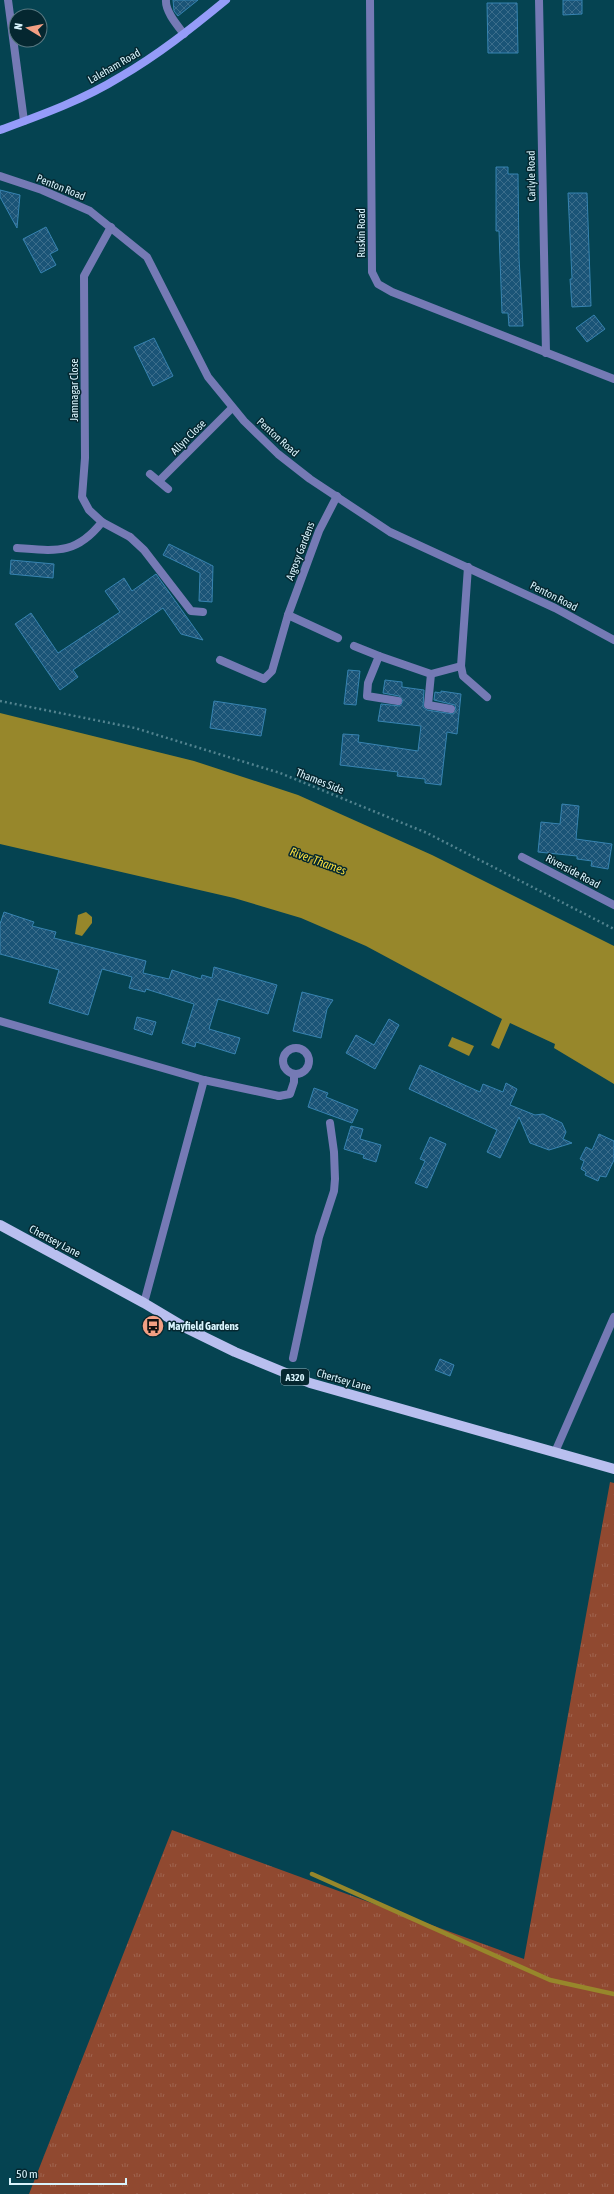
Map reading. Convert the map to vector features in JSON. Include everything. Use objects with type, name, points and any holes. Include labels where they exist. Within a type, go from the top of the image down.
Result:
[{"type":"main road","name":"Laleham Road","points":[[0,130],[80,98],[119,78],[184,34],[226,0]]},
{"type":"main road","name":"Chertsey Lane","points":[[0,1225],[200,1335],[310,1383],[614,1469]]},
{"type":"street","points":[[8,0],[24,121]]},
{"type":"street","name":"Ruskin Road","points":[[370,0],[372,272],[378,284],[392,292],[614,379]]},
{"type":"street","name":"Carlyle Road","points":[[539,0],[546,352]]},
{"type":"street","points":[[166,2],[184,34]]},
{"type":"street","name":"Penton Road","points":[[0,176],[42,190],[90,211],[112,227],[146,257],[208,377],[232,408],[278,454],[390,532],[555,608],[614,640]]},
{"type":"street","name":"Jamnagar Close","points":[[112,227],[84,276],[85,458],[82,497],[89,510],[102,522],[130,537],[144,550],[191,611],[203,612]]},
{"type":"street","name":"Allyn Close","points":[[159,481],[232,408]]},
{"type":"street","points":[[150,474],[168,489]]},
{"type":"street","name":"Argosy Gardens","points":[[220,660],[264,679],[272,671],[288,615],[319,531],[337,496]]},
{"type":"street","points":[[18,548],[63,549],[79,544],[90,537],[102,522]]},
{"type":"street","points":[[468,567],[461,666],[463,676],[487,697]]},
{"type":"street","points":[[288,615],[338,638]]},
{"type":"street","points":[[354,646],[431,674],[461,666]]},
{"type":"street","points":[[379,656],[368,683],[367,696],[398,701]]},
{"type":"street","points":[[431,674],[428,705],[451,709]]},
{"type":"street","name":"Riverside Road","points":[[522,857],[614,905]]},
{"type":"street","points":[[0,1021],[204,1080],[279,1096],[290,1094],[294,1082],[294,1074]]},
{"type":"street","points":[[144,1303],[204,1080]]},
{"type":"street","points":[[293,1358],[319,1237],[329,1210],[334,1185],[334,1152],[330,1122]]},
{"type":"street","points":[[555,1452],[614,1318]]},
{"type":"path","name":"Thames Side","points":[[0,701],[135,728],[280,773],[427,834],[614,929]]},
{"type":"green space","points":[[610,1482],[614,1483],[614,2194],[29,2194],[172,1830],[524,1959]]},
{"type":"water","name":"River Thames","points":[[0,713],[194,761],[298,795],[432,855],[614,946],[614,1084],[554,1048],[555,1044],[510,1023],[499,1049],[491,1045],[502,1019],[366,946],[301,918],[234,898],[0,844]]},
{"type":"water","points":[[86,912],[92,917],[92,923],[82,936],[75,934],[78,915]]},
{"type":"water","points":[[452,1037],[474,1046],[469,1056],[448,1046]]},
{"type":"building","points":[[173,0],[198,0],[178,16],[174,11]]},
{"type":"building","points":[[563,0],[582,0],[582,14],[563,15]]},
{"type":"building","points":[[487,3],[517,3],[518,53],[488,53]]},
{"type":"building","points":[[496,167],[508,167],[508,174],[518,174],[519,258],[523,326],[509,326],[508,313],[502,313],[499,231],[496,231]]},
{"type":"building","points":[[0,190],[20,195],[17,228],[0,197]]},
{"type":"building","points":[[568,193],[587,193],[591,306],[572,307]]},
{"type":"building","points":[[46,227],[58,250],[50,254],[56,265],[41,273],[23,239]]},
{"type":"building","points":[[594,315],[605,329],[587,342],[576,328]]},
{"type":"building","points":[[154,338],[173,376],[153,386],[134,347]]},
{"type":"building","points":[[169,544],[213,566],[212,602],[199,601],[200,573],[163,555]]},
{"type":"building","points":[[11,560],[54,564],[53,578],[10,574]]},
{"type":"building","points":[[156,574],[203,640],[181,634],[163,608],[73,670],[78,677],[60,690],[15,624],[31,613],[58,653],[120,612],[105,591],[124,578],[132,591]]},
{"type":"building","points":[[348,670],[360,671],[356,705],[344,704]]},
{"type":"building","points":[[385,680],[402,682],[402,687],[424,690],[423,707],[427,710],[453,714],[456,710],[455,705],[434,700],[435,692],[441,693],[441,691],[461,694],[457,734],[447,732],[441,785],[425,783],[425,779],[397,776],[398,772],[340,765],[343,734],[359,735],[358,742],[418,751],[421,726],[378,721],[381,704],[400,706],[403,701],[399,696],[383,693]]},
{"type":"building","points":[[214,701],[266,709],[261,736],[210,728]]},
{"type":"building","points":[[562,804],[579,806],[576,839],[612,844],[608,869],[591,866],[592,861],[577,859],[577,856],[538,852],[541,822],[560,824]]},
{"type":"building","points":[[4,912],[34,922],[32,926],[56,932],[54,938],[146,961],[143,973],[169,979],[172,970],[201,979],[202,975],[212,978],[214,967],[277,985],[268,1014],[218,999],[209,1029],[240,1038],[235,1054],[196,1042],[195,1047],[182,1043],[194,1004],[146,989],[145,992],[129,988],[132,977],[102,969],[88,1015],[49,1003],[59,970],[0,954],[0,924]]},
{"type":"building","points":[[302,992],[333,1000],[327,1009],[321,1038],[293,1031]]},
{"type":"building","points":[[137,1017],[156,1022],[152,1035],[134,1029]]},
{"type":"building","points":[[389,1019],[399,1025],[375,1069],[346,1053],[356,1035],[374,1045]]},
{"type":"building","points":[[420,1065],[480,1092],[483,1084],[503,1092],[506,1083],[517,1089],[510,1105],[535,1115],[543,1114],[562,1123],[566,1132],[563,1139],[572,1143],[549,1150],[530,1143],[519,1117],[500,1158],[487,1152],[497,1130],[409,1089]]},
{"type":"building","points":[[314,1088],[328,1093],[326,1097],[358,1110],[352,1123],[308,1107]]},
{"type":"building","points":[[351,1126],[363,1129],[360,1139],[381,1145],[376,1162],[363,1158],[364,1155],[344,1149]]},
{"type":"building","points":[[599,1134],[614,1141],[614,1160],[606,1177],[600,1176],[598,1181],[585,1175],[586,1172],[581,1169],[584,1161],[580,1159],[586,1147],[592,1150]]},
{"type":"building","points":[[430,1137],[446,1144],[427,1188],[415,1183],[425,1161],[420,1159]]},
{"type":"building","points":[[440,1359],[454,1365],[450,1376],[435,1370]]},
{"type":"waterway","points":[[312,1874],[550,1980],[614,1994]]},
{"type":"place","name":"Mayfield Gardens","points":[[153,1326]]}]
